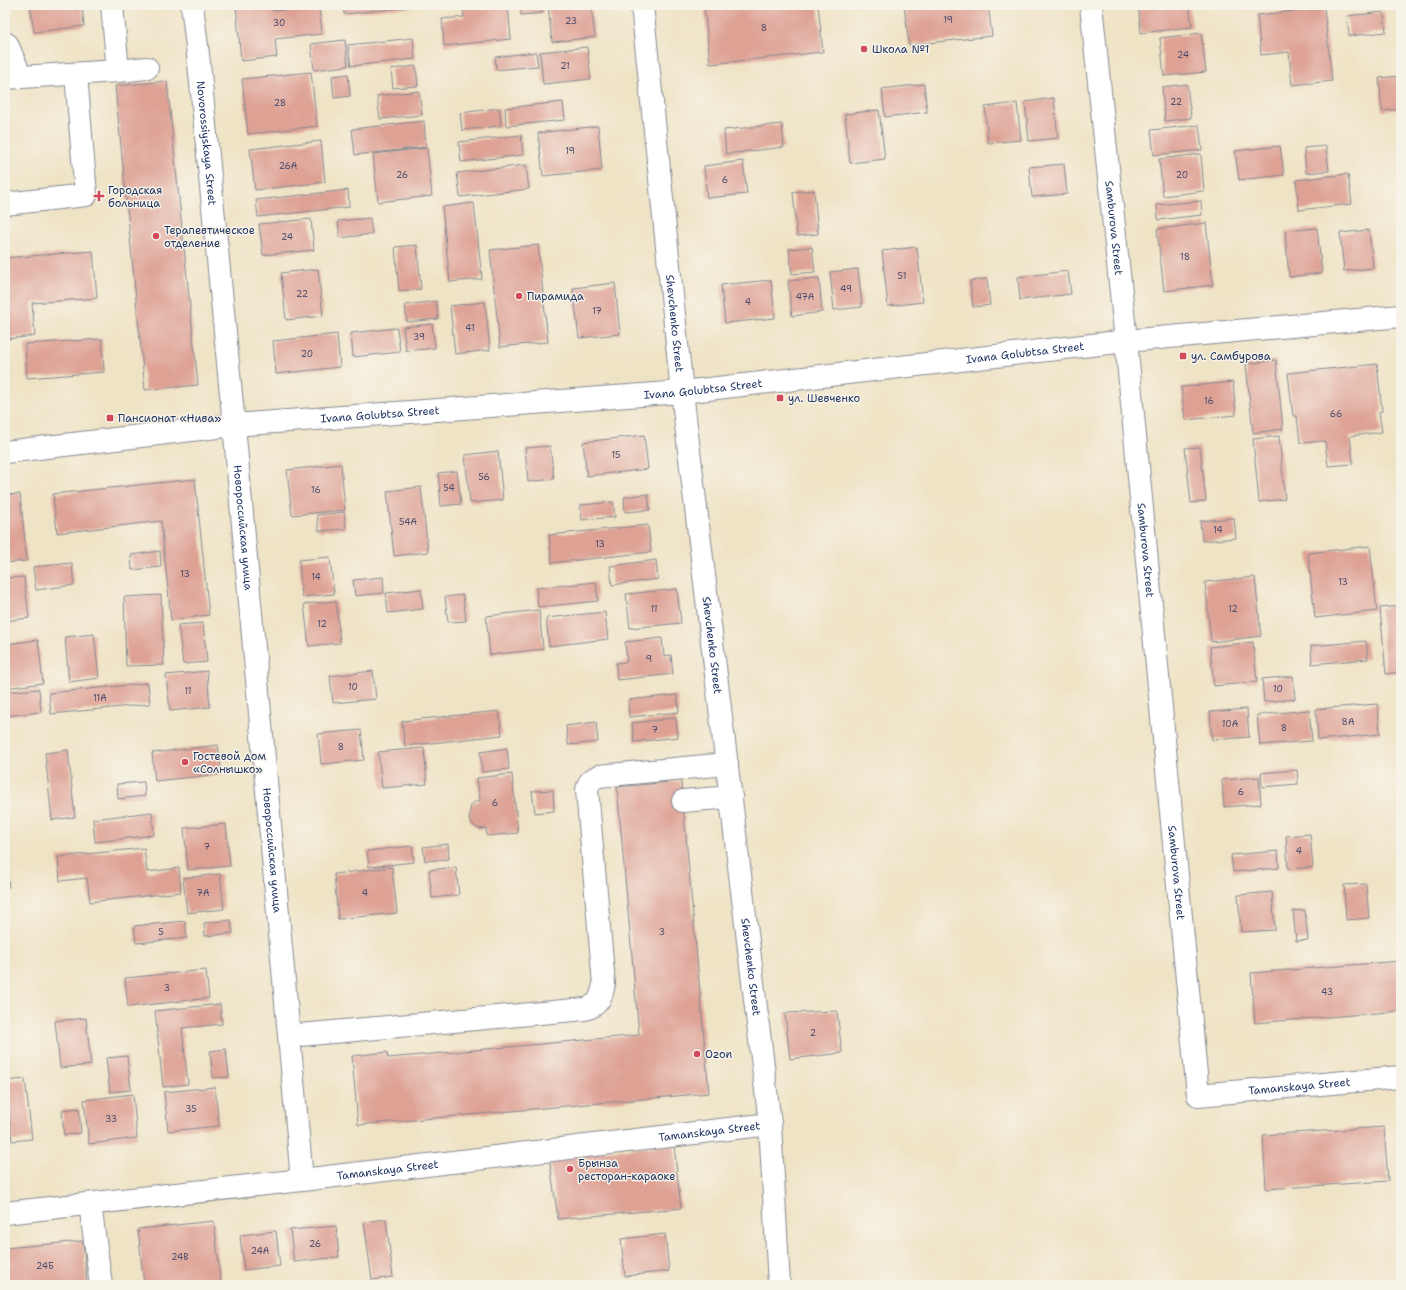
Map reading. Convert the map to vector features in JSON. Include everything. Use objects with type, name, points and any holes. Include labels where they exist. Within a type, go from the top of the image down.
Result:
[{"type":"street","points":[[112,5],[118,71]]},
{"type":"street","name":"Novorossiyskaya Street","points":[[192,5],[234,425]]},
{"type":"street","name":"Shevchenko Street","points":[[642,5],[682,392],[770,1124],[780,1285]]},
{"type":"street","name":"Samburova Street","points":[[1091,5],[1126,341],[1198,1095]]},
{"type":"street","points":[[5,43],[7,44],[13,78],[147,68]]},
{"type":"street","points":[[5,204],[86,195],[76,74]]},
{"type":"street","name":"Ivana Golubtsa Street","points":[[5,452],[234,425],[682,392],[1126,341],[1401,316]]},
{"type":"street","name":"Новороссийская улица","points":[[234,425],[302,1180]]},
{"type":"street","points":[[289,1036],[577,1010],[594,1006],[602,996],[604,984],[587,790],[588,784],[593,778],[599,776],[727,764]]},
{"type":"street","points":[[684,801],[731,797]]},
{"type":"street","name":"Tamanskaya Street","points":[[1198,1095],[1401,1077]]},
{"type":"street","name":"Tamanskaya Street","points":[[5,1213],[302,1180],[770,1124]]},
{"type":"street","points":[[90,1204],[101,1285]]},
{"type":"building","points":[[30,5],[82,5],[84,26],[34,32]]},
{"type":"building","points":[[236,5],[272,5],[273,11],[319,6],[322,34],[275,39],[277,57],[241,61]]},
{"type":"building","points":[[343,5],[410,5],[410,7],[344,14]]},
{"type":"building","points":[[462,5],[508,5],[511,39],[444,46],[442,19],[464,17]]},
{"type":"building","points":[[520,5],[542,5],[543,13],[521,15]]},
{"type":"building","points":[[548,5],[591,5],[595,37],[552,42]]},
{"type":"building","points":[[704,5],[818,5],[823,52],[710,64]]},
{"type":"building","points":[[904,5],[988,5],[992,36],[909,45]]},
{"type":"building","points":[[1138,5],[1189,5],[1192,27],[1141,33]]},
{"type":"building","points":[[1324,8],[1332,81],[1292,85],[1289,52],[1261,55],[1257,15]]},
{"type":"building","points":[[1384,12],[1386,32],[1349,36],[1347,16]]},
{"type":"building","points":[[1201,33],[1206,72],[1164,76],[1160,38]]},
{"type":"building","points":[[413,38],[415,59],[351,66],[348,45]]},
{"type":"building","points":[[345,40],[348,66],[314,70],[311,44]]},
{"type":"building","points":[[587,47],[591,79],[543,84],[540,52]]},
{"type":"building","points":[[536,52],[538,66],[496,70],[495,57]]},
{"type":"building","points":[[416,66],[418,86],[393,88],[391,69]]},
{"type":"building","points":[[311,72],[317,126],[248,134],[242,79]]},
{"type":"building","points":[[348,74],[350,96],[334,98],[332,76]]},
{"type":"building","points":[[1401,76],[1401,109],[1382,111],[1379,78]]},
{"type":"building","name":"Терапевтическое отделение","points":[[167,81],[198,385],[145,390],[115,86]]},
{"type":"building","points":[[924,84],[927,112],[885,117],[882,89]]},
{"type":"building","points":[[1187,84],[1191,118],[1165,121],[1162,87]]},
{"type":"building","points":[[419,91],[422,115],[380,119],[377,96]]},
{"type":"building","points":[[1054,98],[1058,138],[1029,141],[1025,102]]},
{"type":"building","points":[[563,102],[565,120],[506,126],[505,108]]},
{"type":"building","points":[[1017,103],[1021,140],[988,143],[985,107]]},
{"type":"building","points":[[499,108],[501,126],[462,130],[460,113]]},
{"type":"building","points":[[879,110],[885,159],[850,163],[845,114]]},
{"type":"building","points":[[424,121],[426,147],[355,155],[352,129]]},
{"type":"building","points":[[782,124],[784,147],[726,154],[724,130]]},
{"type":"building","points":[[1199,125],[1202,150],[1154,155],[1151,130]]},
{"type":"building","points":[[598,126],[602,170],[543,176],[538,133]]},
{"type":"building","points":[[521,135],[523,155],[461,162],[459,142]]},
{"type":"building","points":[[321,141],[325,182],[255,190],[250,149]]},
{"type":"building","points":[[1280,146],[1284,175],[1239,180],[1235,151]]},
{"type":"building","points":[[1326,146],[1329,171],[1306,173],[1304,148]]},
{"type":"building","points":[[427,148],[432,196],[378,202],[373,154]]},
{"type":"building","points":[[1201,154],[1204,191],[1163,196],[1159,159]]},
{"type":"building","points":[[743,161],[747,194],[707,198],[704,166]]},
{"type":"building","points":[[1064,164],[1067,194],[1032,197],[1029,167]]},
{"type":"building","points":[[526,165],[529,189],[460,197],[457,173]]},
{"type":"building","points":[[1348,174],[1352,204],[1299,210],[1296,180]]},
{"type":"building","points":[[348,190],[349,207],[258,217],[256,200]]},
{"type":"building","points":[[814,190],[818,234],[797,236],[793,192]]},
{"type":"building","points":[[1201,201],[1202,215],[1158,220],[1157,205]]},
{"type":"building","points":[[474,203],[482,279],[450,282],[442,207]]},
{"type":"building","points":[[370,218],[372,234],[340,238],[338,221]]},
{"type":"building","points":[[311,219],[314,250],[263,255],[259,224]]},
{"type":"building","points":[[1206,223],[1213,285],[1164,291],[1157,229]]},
{"type":"building","points":[[1317,228],[1322,273],[1289,277],[1285,231]]},
{"type":"building","points":[[1369,230],[1373,268],[1344,271],[1340,233]]},
{"type":"building","points":[[417,245],[421,289],[399,291],[395,247]]},
{"type":"building","name":"Пирамида","points":[[538,245],[548,342],[500,347],[490,250]]},
{"type":"building","points":[[812,247],[815,272],[792,274],[789,249]]},
{"type":"building","points":[[917,247],[923,302],[888,306],[882,251]]},
{"type":"building","points":[[93,251],[97,298],[32,303],[35,336],[5,339],[5,280],[7,280],[5,258]]},
{"type":"building","points":[[318,269],[323,316],[286,320],[281,273]]},
{"type":"building","points":[[858,269],[862,307],[834,310],[830,272]]},
{"type":"building","points":[[1068,271],[1071,294],[1020,300],[1018,277]]},
{"type":"building","points":[[819,278],[822,312],[792,316],[788,281]]},
{"type":"building","points":[[987,279],[990,305],[973,307],[970,281]]},
{"type":"building","points":[[771,280],[775,318],[725,323],[721,285]]},
{"type":"building","points":[[615,283],[620,334],[579,338],[573,288]]},
{"type":"building","points":[[436,301],[438,319],[407,322],[405,305]]},
{"type":"building","points":[[485,302],[490,350],[455,354],[450,306]]},
{"type":"building","points":[[432,324],[435,348],[406,351],[403,327]]},
{"type":"building","points":[[397,328],[400,352],[353,357],[351,333]]},
{"type":"building","points":[[337,334],[340,367],[276,374],[273,341]]},
{"type":"building","points":[[102,339],[104,372],[27,378],[25,344]]},
{"type":"building","points":[[1276,360],[1283,429],[1253,433],[1246,364]]},
{"type":"building","points":[[1377,364],[1382,411],[1379,412],[1382,432],[1350,436],[1353,464],[1328,466],[1325,441],[1300,443],[1297,416],[1293,416],[1288,373]]},
{"type":"building","points":[[1233,382],[1236,415],[1185,420],[1181,387]]},
{"type":"building","points":[[644,435],[648,469],[587,476],[583,442]]},
{"type":"building","points":[[1279,436],[1285,499],[1259,502],[1253,439]]},
{"type":"building","points":[[550,446],[554,479],[528,482],[525,448]]},
{"type":"building","points":[[1200,447],[1206,501],[1191,503],[1185,448]]},
{"type":"building","points":[[498,451],[503,500],[470,503],[465,455]]},
{"type":"building","points":[[341,464],[345,510],[292,515],[287,470]]},
{"type":"building","points":[[457,471],[461,504],[441,506],[438,473]]},
{"type":"building","points":[[195,479],[209,615],[171,620],[161,521],[57,533],[53,494]]},
{"type":"building","points":[[421,487],[428,552],[394,556],[387,491]]},
{"type":"building","points":[[20,494],[27,561],[5,563],[5,495]]},
{"type":"building","points":[[648,494],[650,510],[625,512],[624,497]]},
{"type":"building","points":[[613,502],[615,517],[582,520],[580,505]]},
{"type":"building","points":[[344,512],[346,529],[319,531],[317,515]]},
{"type":"building","points":[[1234,518],[1236,538],[1202,541],[1200,521]]},
{"type":"building","points":[[648,525],[651,552],[552,563],[549,535]]},
{"type":"building","points":[[1370,546],[1377,611],[1315,618],[1308,553]]},
{"type":"building","points":[[160,551],[161,567],[132,570],[131,555]]},
{"type":"building","points":[[330,557],[334,594],[302,597],[299,560]]},
{"type":"building","points":[[656,560],[658,579],[612,585],[610,566]]},
{"type":"building","points":[[72,563],[74,585],[36,590],[33,567]]},
{"type":"building","points":[[24,577],[29,618],[5,621],[5,578]]},
{"type":"building","points":[[383,577],[384,593],[355,596],[353,580]]},
{"type":"building","points":[[1255,577],[1261,636],[1211,642],[1205,582]]},
{"type":"building","points":[[596,582],[598,601],[538,607],[536,588]]},
{"type":"building","points":[[421,589],[423,609],[388,613],[386,593]]},
{"type":"building","points":[[677,589],[681,623],[630,628],[626,594]]},
{"type":"building","points":[[161,595],[164,665],[126,666],[124,597]]},
{"type":"building","points":[[463,595],[466,621],[448,622],[445,597]]},
{"type":"building","points":[[336,601],[340,643],[309,646],[304,604]]},
{"type":"building","points":[[1401,606],[1401,672],[1386,674],[1380,608]]},
{"type":"building","points":[[539,610],[543,649],[490,655],[486,616]]},
{"type":"building","points":[[605,612],[608,639],[549,646],[546,618]]},
{"type":"building","points":[[203,623],[207,662],[183,664],[178,625]]},
{"type":"building","points":[[94,634],[99,678],[69,682],[65,637]]},
{"type":"building","points":[[662,638],[664,656],[671,655],[673,674],[617,680],[616,663],[627,662],[625,642]]},
{"type":"building","points":[[38,640],[43,683],[5,688],[5,644]]},
{"type":"building","points":[[1366,641],[1368,659],[1312,664],[1311,646]]},
{"type":"building","points":[[1253,642],[1257,682],[1214,686],[1210,647]]},
{"type":"building","points":[[207,671],[210,707],[170,711],[166,675]]},
{"type":"building","points":[[373,671],[376,699],[333,703],[330,676]]},
{"type":"building","points":[[1293,676],[1295,699],[1264,702],[1262,679]]},
{"type":"building","points":[[148,683],[150,704],[51,714],[49,693]]},
{"type":"building","points":[[39,689],[41,712],[5,716],[5,692]]},
{"type":"building","points":[[677,695],[679,712],[629,717],[628,700]]},
{"type":"building","points":[[1378,704],[1380,734],[1318,740],[1316,709]]},
{"type":"building","points":[[1247,709],[1249,737],[1212,740],[1210,712]]},
{"type":"building","points":[[1309,710],[1312,741],[1260,745],[1257,715]]},
{"type":"building","points":[[499,711],[502,735],[405,746],[402,721]]},
{"type":"building","points":[[676,718],[678,737],[634,742],[632,723]]},
{"type":"building","points":[[596,722],[598,742],[568,745],[566,726]]},
{"type":"building","points":[[361,730],[364,760],[321,764],[318,734]]},
{"type":"building","points":[[218,745],[222,774],[155,781],[152,753]]},
{"type":"building","points":[[424,748],[427,784],[382,788],[378,752]]},
{"type":"building","points":[[507,748],[509,769],[482,772],[480,752]]},
{"type":"building","points":[[68,750],[75,817],[52,820],[45,753]]},
{"type":"building","points":[[1297,770],[1298,784],[1262,787],[1261,773]]},
{"type":"building","points":[[512,774],[518,833],[487,836],[486,828],[479,829],[469,820],[471,805],[476,801],[480,801],[477,778]]},
{"type":"building","points":[[1259,777],[1261,804],[1224,807],[1222,780]]},
{"type":"building","points":[[681,781],[709,1093],[358,1125],[352,1056],[387,1052],[388,1058],[639,1035],[617,787]]},
{"type":"building","points":[[144,782],[145,796],[118,799],[117,784]]},
{"type":"building","points":[[553,790],[554,811],[535,813],[532,791]]},
{"type":"building","points":[[152,812],[154,835],[95,842],[93,819]]},
{"type":"building","points":[[226,824],[230,866],[188,870],[184,828]]},
{"type":"building","points":[[1310,834],[1313,867],[1288,869],[1286,836]]},
{"type":"building","points":[[448,844],[449,859],[425,861],[423,847]]},
{"type":"building","points":[[412,846],[414,862],[369,867],[367,851]]},
{"type":"building","points":[[144,848],[147,872],[179,868],[181,892],[90,902],[87,878],[60,881],[58,857]]},
{"type":"building","points":[[1278,851],[1279,868],[1233,872],[1231,855]]},
{"type":"building","points":[[5,866],[7,866],[9,887],[5,888]]},
{"type":"building","points":[[392,867],[397,913],[338,919],[334,874]]},
{"type":"building","points":[[456,867],[459,895],[432,898],[429,870]]},
{"type":"building","points":[[220,874],[224,909],[187,913],[183,878]]},
{"type":"building","points":[[1366,884],[1369,918],[1346,920],[1344,885]]},
{"type":"building","points":[[1272,892],[1275,930],[1241,932],[1238,895]]},
{"type":"building","points":[[1305,910],[1308,940],[1296,941],[1293,911]]},
{"type":"building","points":[[231,920],[233,933],[205,936],[204,923]]},
{"type":"building","points":[[185,921],[187,938],[136,943],[134,926]]},
{"type":"building","points":[[1401,961],[1401,1011],[1255,1023],[1251,973]]},
{"type":"building","points":[[206,970],[209,998],[128,1007],[125,978]]},
{"type":"building","points":[[220,1004],[222,1024],[182,1028],[188,1084],[163,1087],[155,1011]]},
{"type":"building","points":[[837,1011],[842,1053],[790,1059],[785,1013]]},
{"type":"building","points":[[86,1018],[91,1065],[60,1068],[55,1021]]},
{"type":"building","points":[[5,1044],[10,1074],[5,1074]]},
{"type":"building","points":[[226,1049],[229,1077],[213,1078],[210,1051]]},
{"type":"building","points":[[127,1056],[131,1090],[110,1092],[106,1058]]},
{"type":"building","points":[[25,1079],[32,1139],[12,1141],[5,1081]]},
{"type":"building","points":[[215,1087],[219,1126],[168,1131],[164,1092]]},
{"type":"building","points":[[133,1094],[137,1138],[89,1144],[84,1100]]},
{"type":"building","points":[[79,1108],[81,1133],[64,1135],[62,1110]]},
{"type":"building","points":[[1384,1127],[1388,1181],[1266,1189],[1263,1135]]},
{"type":"building","points":[[6,1135],[8,1153],[5,1153]]},
{"type":"building","points":[[674,1145],[681,1208],[558,1219],[549,1156]]},
{"type":"building","points":[[386,1219],[393,1277],[372,1280],[364,1222]]},
{"type":"building","points":[[214,1221],[221,1285],[144,1285],[138,1229]]},
{"type":"building","points":[[336,1226],[339,1257],[294,1262],[290,1230]]},
{"type":"building","points":[[276,1231],[280,1266],[244,1270],[240,1235]]},
{"type":"building","points":[[665,1234],[669,1271],[625,1276],[621,1239]]},
{"type":"building","points":[[83,1241],[87,1285],[5,1285],[5,1248]]},
{"type":"place","name":"Школа №1","points":[[864,49]]},
{"type":"place","name":"Городская больница","points":[[99,196]]},
{"type":"place","name":"Терапевтическое отделение","points":[[156,236]]},
{"type":"place","name":"Пирамида","points":[[519,296]]},
{"type":"place","name":"ул. Самбурова","points":[[1183,356]]},
{"type":"place","name":"ул. Шевченко","points":[[780,398]]},
{"type":"place","name":"Пансионат «Нива»","points":[[110,418]]},
{"type":"place","name":"Гостевой дом «Солнышко»","points":[[185,762]]},
{"type":"place","name":"Ozon","points":[[697,1054]]},
{"type":"place","name":"Брынза ресторан-караоке","points":[[570,1169]]}]
